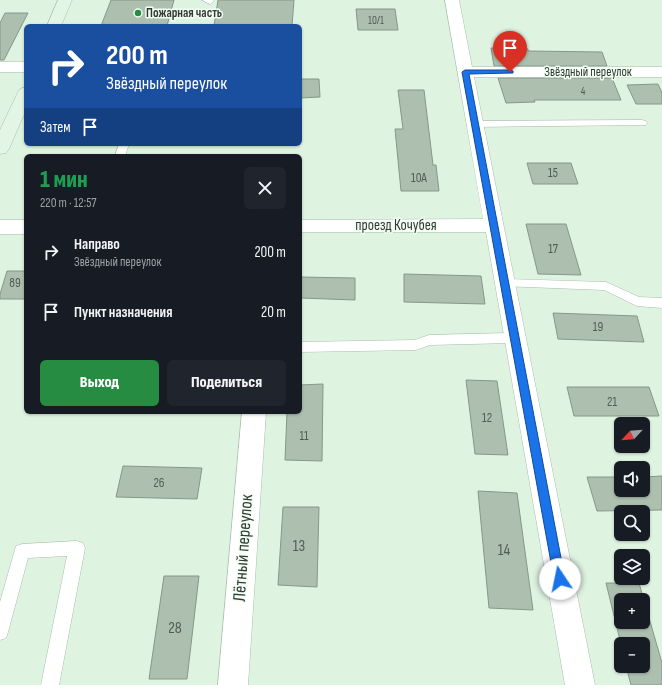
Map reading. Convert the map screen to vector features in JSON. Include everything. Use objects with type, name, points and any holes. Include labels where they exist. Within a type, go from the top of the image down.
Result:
[{"type":"main road","points":[[55,24],[65,0]]},
{"type":"main road","points":[[0,149],[24,96]]},
{"type":"street","points":[[452,0],[580,685]]},
{"type":"street","points":[[0,67],[24,67]]},
{"type":"street","name":"Звёздный переулок","points":[[465,72],[662,72]]},
{"type":"street","name":"проезд Кочубея","points":[[302,226],[493,225]]},
{"type":"street","points":[[0,227],[24,226]]},
{"type":"street","name":"Лётный переулок","points":[[233,685],[254,414]]},
{"type":"lane","points":[[474,124],[642,123]]},
{"type":"lane","points":[[504,283],[606,286],[637,301],[662,303]]},
{"type":"lane","points":[[302,347],[416,346],[429,340],[514,338]]},
{"type":"lane","points":[[0,632],[22,551],[77,548],[50,685]]},
{"type":"building","name":"Пожарная часть","points":[[111,0],[174,0],[168,24],[102,24]]},
{"type":"building","points":[[218,0],[294,0],[292,24],[214,24]]},
{"type":"building","points":[[356,9],[395,9],[398,30],[358,30]]},
{"type":"building","points":[[5,13],[28,13],[4,60],[0,60],[0,23]]},
{"type":"building","points":[[491,48],[528,49],[528,51],[602,52],[607,66],[494,66]]},
{"type":"building","points":[[498,78],[612,78],[621,100],[534,100],[535,102],[506,103]]},
{"type":"building","points":[[302,79],[319,79],[320,97],[302,98]]},
{"type":"building","points":[[658,84],[662,93],[662,104],[636,104],[627,85]]},
{"type":"building","points":[[398,90],[424,90],[433,165],[436,165],[439,191],[401,191],[395,129],[403,129]]},
{"type":"building","points":[[527,163],[571,163],[578,184],[533,184]]},
{"type":"building","points":[[526,224],[566,224],[581,275],[538,274]]},
{"type":"building","points":[[7,271],[24,271],[24,299],[0,299],[0,294]]},
{"type":"building","points":[[404,274],[481,276],[485,304],[404,302]]},
{"type":"building","points":[[302,277],[355,278],[355,300],[302,298]]},
{"type":"building","points":[[553,313],[637,316],[644,342],[558,339]]},
{"type":"building","points":[[466,380],[497,381],[508,455],[475,454]]},
{"type":"building","points":[[323,384],[322,461],[285,460],[287,414],[302,414],[302,385]]},
{"type":"building","points":[[567,387],[649,387],[659,416],[574,416]]},
{"type":"building","points":[[123,466],[202,468],[197,499],[116,497]]},
{"type":"building","points":[[662,476],[662,510],[650,510],[650,505],[614,505],[614,511],[597,511],[587,477],[614,477],[614,497],[650,497],[650,477]]},
{"type":"building","points":[[478,491],[517,493],[533,610],[489,608]]},
{"type":"building","points":[[283,507],[319,507],[317,587],[278,585]]},
{"type":"building","points":[[164,576],[199,576],[187,679],[149,679]]},
{"type":"building","points":[[606,583],[614,583],[614,585],[640,585],[642,593],[614,593],[614,616]]},
{"type":"building","points":[[650,621],[662,663],[662,685],[631,685],[628,673],[650,673],[650,637],[619,637],[617,629],[650,629]]},
{"type":"place","name":"Пожарная часть","points":[[138,13]]},
{"type":"route","points":[[510,72],[465,72],[560,579]]}]
